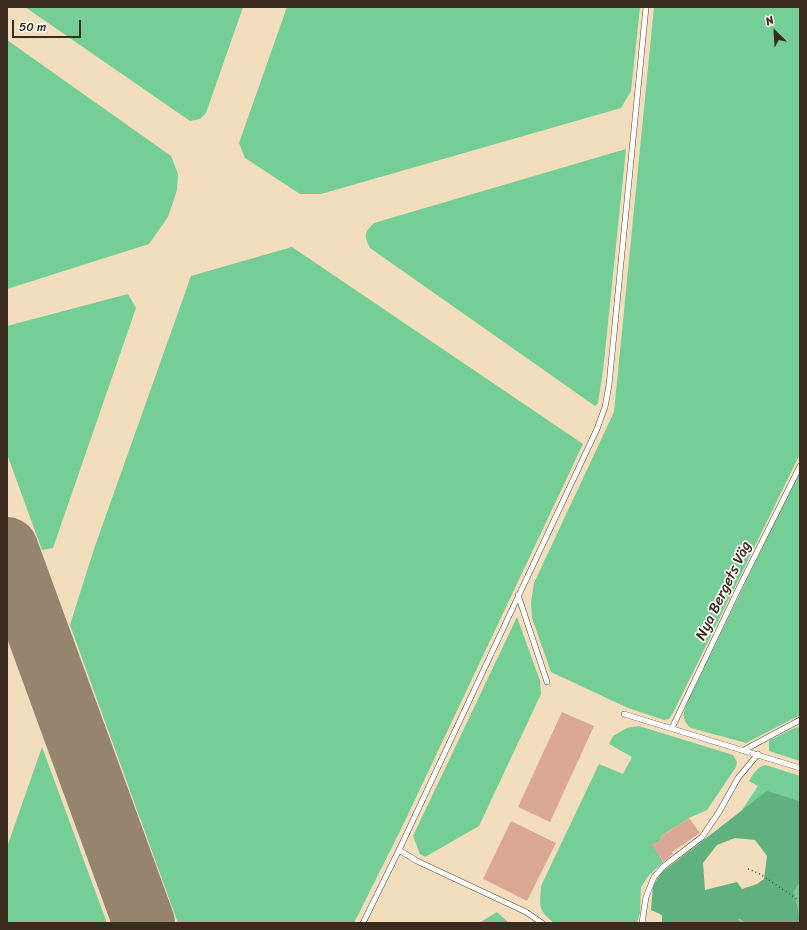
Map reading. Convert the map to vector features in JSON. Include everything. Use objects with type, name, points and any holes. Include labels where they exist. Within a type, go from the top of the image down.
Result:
[{"type":"lane","points":[[363,923],[399,850],[597,429],[605,407],[609,385],[646,7]]},
{"type":"lane","name":"Nya Bergets Väg","points":[[672,728],[733,599],[800,466]]},
{"type":"lane","points":[[518,595],[547,682]]},
{"type":"lane","points":[[624,714],[800,768]]},
{"type":"lane","points":[[744,750],[800,720]]},
{"type":"lane","points":[[642,923],[646,897],[654,877],[664,866],[702,837],[719,812],[738,778],[758,754]]},
{"type":"lane","points":[[399,850],[418,861],[526,912],[542,923]]},
{"type":"path","points":[[748,869],[760,874],[800,901]]},
{"type":"green space","points":[[25,7],[243,7],[206,113],[200,119],[190,121]]},
{"type":"green space","points":[[287,7],[640,7],[631,91],[621,108],[321,194],[300,194],[245,158],[239,143]]},
{"type":"green space","points":[[654,7],[800,7],[800,454],[674,711],[669,719],[664,720],[628,708],[551,672],[532,618],[531,602],[534,583],[614,412]]},
{"type":"green space","points":[[7,40],[171,156],[178,174],[177,190],[168,217],[149,244],[7,289]]},
{"type":"green space","points":[[626,149],[603,371],[598,403],[595,406],[370,248],[367,240],[366,234],[368,229],[374,223]]},
{"type":"green space","points":[[292,247],[583,444],[403,825],[354,923],[178,923],[70,625],[94,549],[191,276]]},
{"type":"green space","points":[[128,294],[136,308],[53,548],[42,550],[7,454],[7,326]]},
{"type":"green space","points":[[800,470],[800,715],[746,743],[691,728],[685,722],[684,718],[684,712],[688,701]]},
{"type":"green space","points":[[517,617],[540,681],[541,694],[479,826],[425,857],[420,854],[413,836]]},
{"type":"green space","points":[[639,726],[733,755],[737,762],[736,767],[707,810],[689,818],[661,836],[662,839],[653,845],[663,862],[649,875],[641,887],[640,913],[637,923],[554,923],[542,910],[540,903],[541,886],[599,764],[623,774],[632,757],[609,744],[613,736],[627,728]]},
{"type":"green space","points":[[797,727],[800,728],[800,761],[769,751],[769,741]]},
{"type":"green space","points":[[42,747],[107,923],[7,923],[7,847]]},
{"type":"green space","points":[[766,765],[800,776],[800,801],[767,792],[740,813],[758,786],[749,781],[760,767]]},
{"type":"green space","points":[[767,791],[800,801],[800,882],[794,891],[800,923],[662,923],[662,915],[651,910],[653,886],[661,873]],"holes":[[[735,838],[755,840],[767,856],[764,879],[757,884],[742,889],[737,882],[705,890],[703,863],[717,845]]]},
{"type":"green space","points":[[800,882],[800,918],[794,891]]},
{"type":"green space","points":[[497,912],[509,923],[479,923]]},
{"type":"building","points":[[562,712],[594,726],[550,822],[518,807]]},
{"type":"building","points":[[689,818],[700,833],[672,852],[673,854],[663,862],[652,845],[662,839],[660,837]]},
{"type":"building","points":[[511,821],[556,843],[527,901],[483,879]]},
{"type":"runway","points":[[7,548],[144,923]]}]
